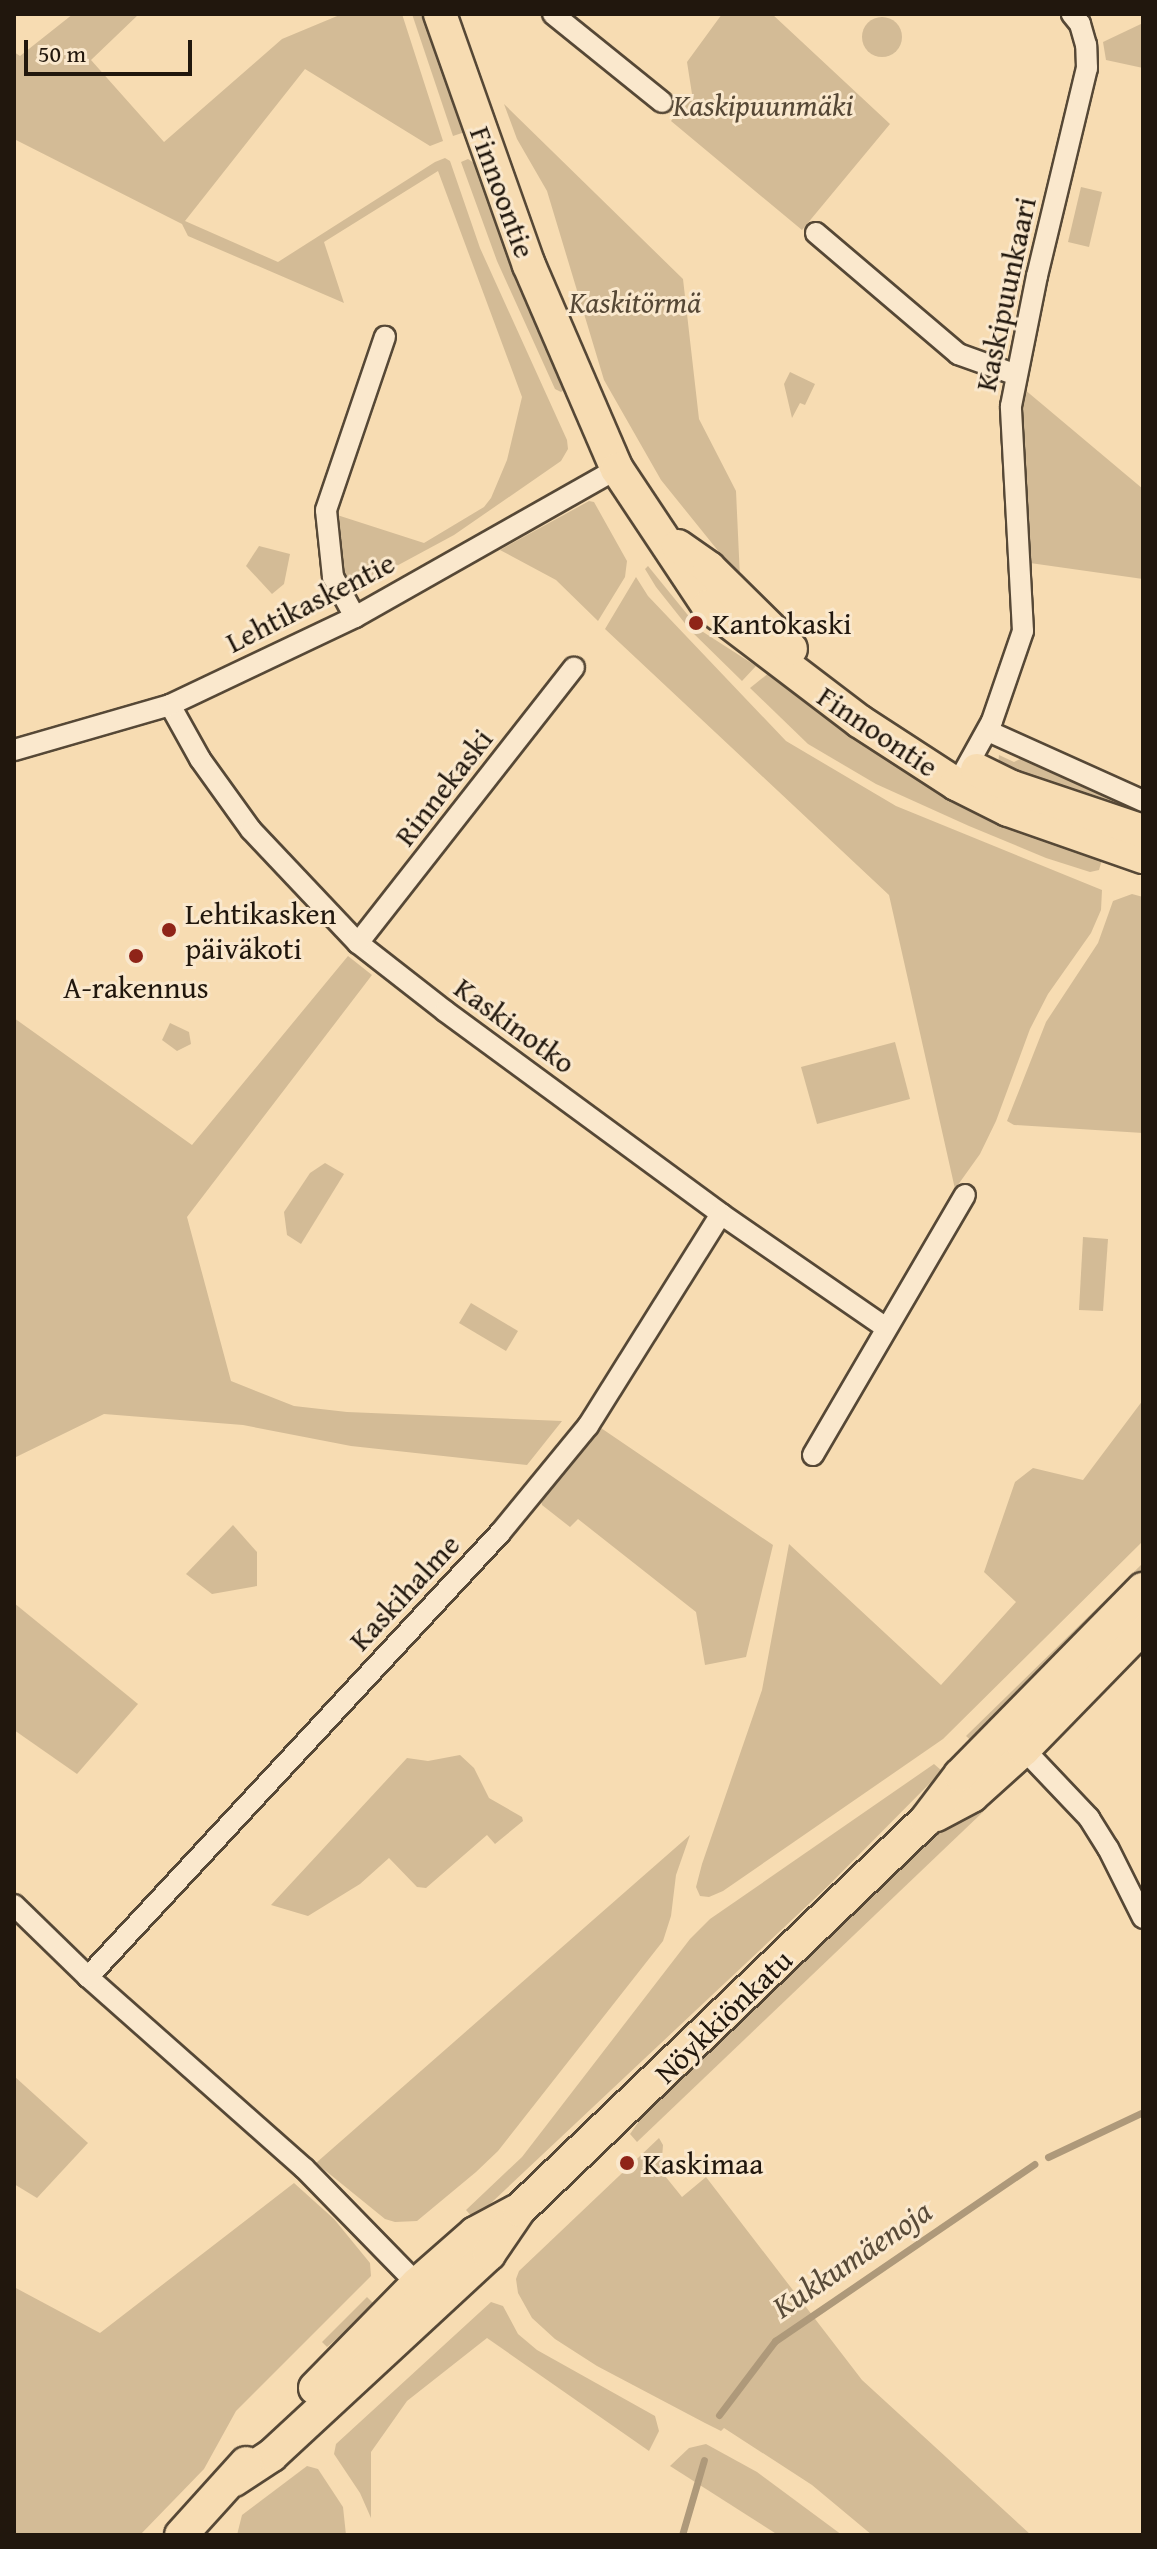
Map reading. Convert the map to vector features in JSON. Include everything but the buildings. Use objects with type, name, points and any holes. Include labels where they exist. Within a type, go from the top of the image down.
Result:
[{"type":"main road","name":"Finnoontie","points":[[440,14],[529,265],[617,469],[708,606],[859,721],[962,774],[1008,810],[1143,857]]},
{"type":"main road","name":"Finnoontie","points":[[962,774],[1012,787],[1143,831]]},
{"type":"main road","name":"Nöykkiönkatu","points":[[181,2535],[234,2480],[262,2442],[426,2293],[489,2254],[519,2210],[926,1820],[972,1796],[1015,1740],[1143,1589]]},
{"type":"main road","name":"Nöykkiönkatu","points":[[1015,1740],[1143,1627]]},
{"type":"street","points":[[553,14],[662,102]]},
{"type":"street","name":"Kaskipuunkaari","points":[[962,774],[988,731],[1023,631],[1010,439],[1014,374],[1087,68],[1086,45],[1080,24],[1072,14]]},
{"type":"street","points":[[816,233],[958,354],[1014,374]]},
{"type":"street","points":[[355,617],[333,577],[326,510],[385,337]]},
{"type":"street","name":"Lehtikaskentie","points":[[14,750],[170,705],[355,617],[617,469]]},
{"type":"street","name":"Rinnekaski","points":[[358,943],[574,668]]},
{"type":"street","name":"Kaskinotko","points":[[170,705],[200,759],[251,830],[358,943],[445,1011],[721,1214],[886,1328]]},
{"type":"street","points":[[988,731],[1143,801]]},
{"type":"street","points":[[813,1455],[965,1195]]},
{"type":"street","name":"Kaskihalme","points":[[88,1977],[500,1533],[588,1426],[721,1214]]},
{"type":"street","points":[[1015,1740],[1089,1818],[1142,1912]]},
{"type":"street","points":[[14,1905],[88,1977],[304,2168],[426,2293]]},
{"type":"green space","points":[[73,14],[139,14],[91,60],[164,142],[282,39],[342,14],[402,14],[443,141],[430,146],[305,69],[185,221],[278,262],[435,162],[445,158],[450,161],[480,248],[567,440],[568,449],[561,461],[454,535],[352,590],[342,573],[334,514],[424,543],[484,507],[507,460],[522,397],[438,171],[324,242],[344,303],[188,236],[182,224],[14,139],[14,52],[20,56]]},
{"type":"green space","points":[[412,14],[425,14],[468,131],[453,136]]},
{"type":"green space","name":"Kaskipuunmäki","points":[[722,14],[772,14],[890,124],[802,230],[671,121],[692,94],[687,62]]},
{"type":"green space","points":[[882,17],[896,23],[902,37],[896,51],[882,57],[868,51],[862,37],[868,23]]},
{"type":"green space","points":[[1143,23],[1143,68],[1106,60],[1103,42]]},
{"type":"green space","name":"Kaskitörmä","points":[[504,104],[683,279],[699,419],[736,491],[740,578],[661,480],[604,380],[547,191],[517,139]]},
{"type":"green space","points":[[468,159],[480,167],[512,261],[564,390],[561,392],[555,389],[497,261],[461,162]]},
{"type":"green space","points":[[1081,187],[1102,192],[1089,247],[1068,242]]},
{"type":"green space","points":[[790,372],[815,384],[805,405],[800,403],[792,418],[784,384]]},
{"type":"green space","points":[[1024,389],[1143,489],[1143,579],[1030,563],[1020,438]]},
{"type":"green space","points":[[589,501],[594,502],[627,561],[625,577],[598,621],[556,580],[500,550]]},
{"type":"green space","points":[[259,546],[290,554],[284,584],[272,594],[246,566]]},
{"type":"green space","points":[[648,566],[700,630],[756,666],[742,681],[691,631],[656,587],[645,569]]},
{"type":"green space","points":[[636,577],[648,596],[786,741],[896,806],[1102,890],[1101,910],[1091,933],[1048,994],[1030,1029],[996,1121],[980,1154],[955,1189],[889,895],[605,629]]},
{"type":"green space","points":[[775,668],[1104,853],[1099,870],[1090,872],[1046,858],[969,826],[876,784],[808,744],[750,688]]},
{"type":"green space","points":[[999,755],[1014,762],[1026,756],[1129,802],[1126,819],[998,766]]},
{"type":"green space","points":[[1132,894],[1143,897],[1143,1133],[1014,1125],[1007,1121],[1046,1022],[1098,943],[1113,901]]},
{"type":"green space","points":[[348,956],[372,975],[187,1217],[231,1381],[294,1406],[347,1412],[562,1421],[527,1465],[351,1446],[243,1425],[104,1414],[14,1458],[14,1018],[192,1145]]},
{"type":"green space","points":[[170,1023],[189,1032],[191,1044],[177,1051],[162,1040]]},
{"type":"green space","points":[[895,1042],[910,1099],[817,1124],[801,1067]]},
{"type":"green space","points":[[325,1163],[344,1174],[301,1244],[287,1235],[284,1212],[310,1173]]},
{"type":"green space","points":[[1083,1237],[1108,1239],[1103,1311],[1079,1310]]},
{"type":"green space","points":[[471,1303],[518,1331],[506,1351],[459,1323]]},
{"type":"green space","points":[[1143,1400],[1143,1541],[943,1739],[723,1891],[709,1897],[700,1896],[696,1887],[702,1864],[762,1690],[789,1544],[941,1685],[1016,1602],[984,1572],[1015,1482],[1033,1468],[1083,1480]]},
{"type":"green space","points":[[598,1426],[773,1545],[746,1657],[705,1665],[696,1612],[578,1519],[570,1527],[542,1505],[538,1487]]},
{"type":"green space","points":[[233,1525],[257,1552],[257,1586],[212,1594],[186,1574]]},
{"type":"green space","points":[[1143,1563],[1143,1576],[975,1744],[966,1736]]},
{"type":"green space","points":[[14,1603],[138,1704],[77,1774],[14,1730]]},
{"type":"green space","points":[[460,1755],[474,1768],[489,1798],[522,1817],[523,1821],[495,1844],[487,1835],[426,1888],[417,1887],[389,1858],[360,1884],[308,1916],[271,1905],[407,1758],[428,1761]]},
{"type":"green space","points":[[934,1764],[942,1771],[828,1886],[474,2219],[466,2210],[522,2157],[690,1939],[710,1919]]},
{"type":"green space","points":[[974,1799],[984,1811],[637,2142],[630,2134],[661,2090],[852,1908]]},
{"type":"green space","points":[[690,1835],[676,1875],[671,1916],[663,1941],[498,2151],[476,2172],[417,2221],[395,2222],[385,2219],[316,2163]]},
{"type":"green space","points":[[14,2076],[88,2143],[37,2198],[14,2184]]},
{"type":"green space","points":[[659,2138],[663,2145],[661,2171],[682,2197],[706,2177],[862,2380],[1031,2535],[872,2535],[812,2485],[724,2428],[721,2431],[597,2366],[555,2339],[532,2318],[518,2293],[516,2279],[519,2271]]},
{"type":"green space","points":[[294,2183],[334,2219],[370,2263],[371,2276],[236,2411],[204,2469],[140,2535],[14,2535],[14,2287],[100,2333]]},
{"type":"green space","points":[[367,2297],[376,2306],[327,2347],[322,2342]]},
{"type":"green space","points":[[491,2302],[503,2306],[518,2334],[537,2350],[655,2416],[659,2431],[649,2451],[487,2338],[407,2401],[371,2452],[371,2518],[360,2493],[334,2454],[336,2444]]},
{"type":"green space","points":[[706,2444],[757,2472],[842,2535],[778,2535],[670,2466],[689,2448]]},
{"type":"green space","points":[[307,2466],[318,2469],[343,2507],[346,2535],[237,2535],[242,2515]]},
{"type":"waterway","name":"Kukkumäenoja","points":[[1048,2157],[1143,2112]]},
{"type":"waterway","name":"Kukkumäenoja","points":[[719,2415],[775,2341],[1034,2164]]},
{"type":"waterway","name":"Kukkumäenoja","points":[[682,2535],[704,2460]]},
{"type":"place","name":"Kantokaski","points":[[696,623]]},
{"type":"place","name":"Lehtikasken päiväkoti","points":[[169,930]]},
{"type":"place","name":"A-rakennus","points":[[136,956]]},
{"type":"place","name":"Kaskimaa","points":[[627,2163]]}]
